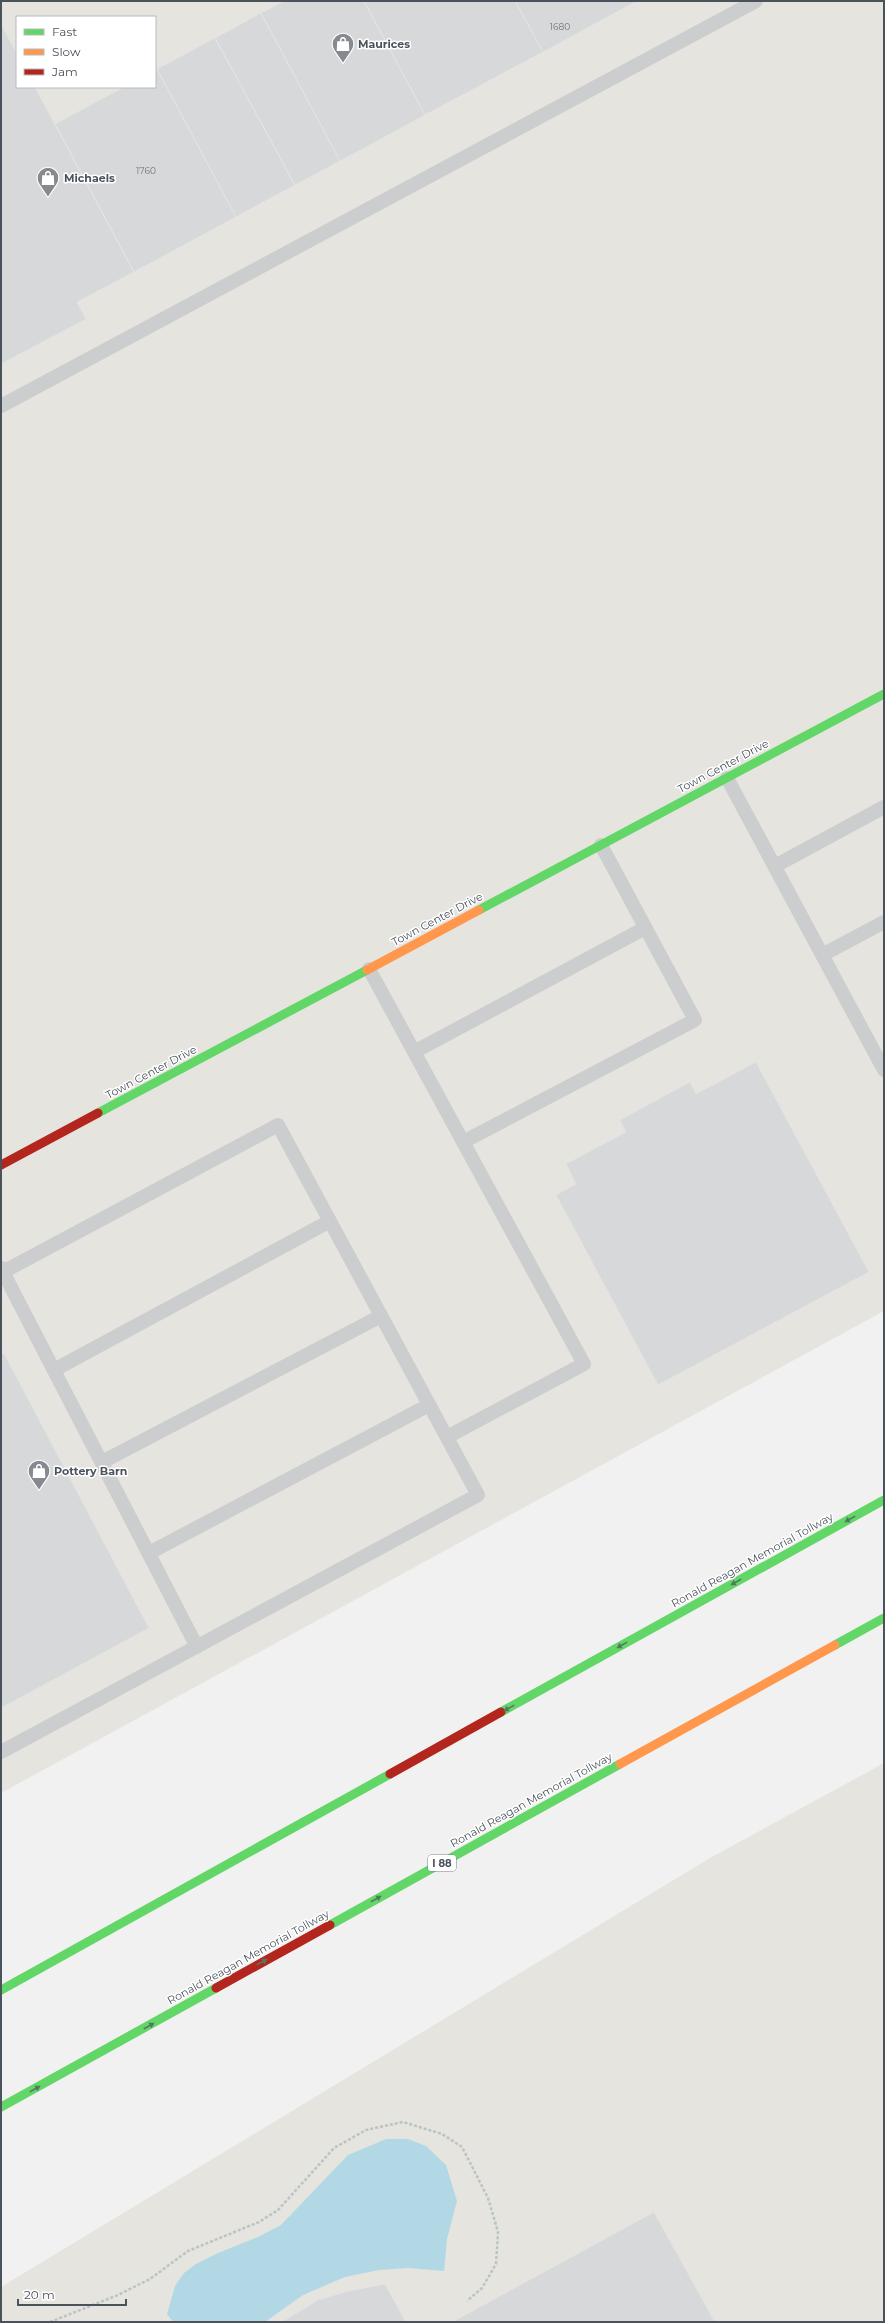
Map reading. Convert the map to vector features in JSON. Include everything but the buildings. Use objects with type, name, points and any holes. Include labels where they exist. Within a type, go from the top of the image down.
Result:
[{"type":"main road","name":"Town Center Drive","points":[[1,1165],[884,694]]},
{"type":"main road","name":"Ronald Reagan Memorial Tollway","points":[[1,1990],[884,1500]]},
{"type":"main road","name":"Ronald Reagan Memorial Tollway","points":[[1,2107],[884,1618]]},
{"type":"lane","points":[[1,406],[756,1]]},
{"type":"lane","points":[[728,778],[884,1070]]},
{"type":"lane","points":[[775,866],[884,807]]},
{"type":"lane","points":[[463,1142],[695,1020],[600,845]]},
{"type":"lane","points":[[822,955],[884,922]]},
{"type":"lane","points":[[414,1052],[645,928]]},
{"type":"lane","points":[[369,969],[584,1364],[447,1437]]},
{"type":"lane","points":[[1,1752],[197,1647],[478,1495],[278,1126],[2,1271],[197,1647]]},
{"type":"lane","points":[[54,1370],[330,1221]]},
{"type":"lane","points":[[102,1462],[381,1316]]},
{"type":"lane","points":[[149,1553],[429,1405]]},
{"type":"path","points":[[50,2322],[118,2295],[150,2279],[188,2251],[259,2222],[278,2210],[334,2148],[366,2130],[403,2122],[442,2134],[462,2147],[488,2198],[498,2232],[496,2264],[482,2288],[467,2301]]},
{"type":"shaded area","points":[[1,1],[884,1],[884,1311],[1,1793]]},
{"type":"shaded area","points":[[884,1763],[884,2322],[1,2322],[1,2287],[710,1858]]},
{"type":"water","points":[[386,2139],[408,2139],[426,2146],[446,2165],[457,2201],[447,2239],[444,2271],[408,2268],[379,2270],[345,2277],[303,2295],[265,2322],[173,2322],[167,2314],[175,2286],[184,2273],[196,2264],[218,2253],[258,2237],[281,2225],[348,2155]]},
{"type":"traffic: fast","points":[[479,910],[884,694]]},
{"type":"traffic: fast","points":[[98,1113],[367,970]]},
{"type":"traffic: fast","points":[[501,1712],[884,1500]]},
{"type":"traffic: fast","points":[[835,1645],[884,1618]]},
{"type":"traffic: fast","points":[[330,1925],[620,1764]]},
{"type":"traffic: fast","points":[[1,1990],[390,1774]]},
{"type":"traffic: fast","points":[[1,2107],[216,1988]]},
{"type":"traffic: slow","points":[[367,970],[479,910]]},
{"type":"traffic: slow","points":[[620,1764],[835,1645]]},
{"type":"traffic: jam","points":[[1,1165],[98,1113]]},
{"type":"traffic: jam","points":[[390,1774],[501,1712]]},
{"type":"traffic: jam","points":[[216,1988],[330,1925]]},
{"type":"place","name":"Maurices","points":[[343,64]]},
{"type":"place","name":"Michaels","points":[[48,198]]},
{"type":"place","name":"Pottery Barn","points":[[39,1490]]}]
